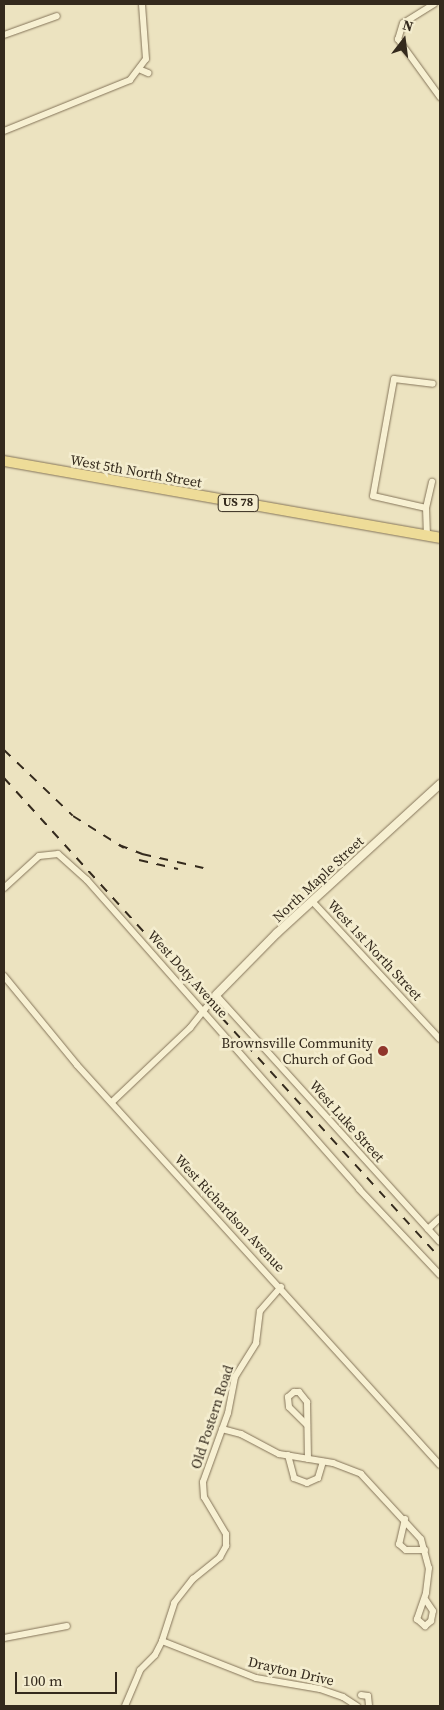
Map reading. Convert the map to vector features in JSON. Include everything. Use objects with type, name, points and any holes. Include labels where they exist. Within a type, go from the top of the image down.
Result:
[{"type":"main road","name":"West 5th North Street","points":[[4,461],[440,538]]},
{"type":"street","points":[[4,131],[110,90],[130,80],[141,70],[148,48],[142,4]]},
{"type":"street","points":[[434,4],[403,23],[398,39],[440,97]]},
{"type":"street","points":[[4,35],[57,16]]},
{"type":"street","points":[[141,70],[148,73]]},
{"type":"street","points":[[426,508],[373,496],[394,379],[433,384]]},
{"type":"street","points":[[427,536],[426,508],[432,482]]},
{"type":"street","name":"North Maple Street","points":[[216,995],[312,901],[440,784]]},
{"type":"street","name":"West Doty Avenue","points":[[4,888],[39,856],[58,854],[87,880],[204,1011],[359,1190],[440,1275]]},
{"type":"street","name":"West 1st North Street","points":[[312,901],[440,1039]]},
{"type":"street","name":"West Richardson Avenue","points":[[4,976],[112,1102],[440,1465]]},
{"type":"street","points":[[112,1102],[204,1011],[216,995]]},
{"type":"street","name":"West Luke Street","points":[[216,995],[440,1242]]},
{"type":"street","points":[[428,1229],[440,1218]]},
{"type":"street","name":"Old Postern Road","points":[[126,1706],[140,1670],[155,1655],[162,1641],[174,1603],[193,1579],[220,1558],[226,1546],[226,1534],[204,1497],[203,1482],[222,1429],[235,1377],[256,1343],[260,1311],[281,1287]]},
{"type":"street","points":[[307,1425],[289,1407],[288,1397],[294,1392],[306,1399],[307,1425],[308,1459]]},
{"type":"street","points":[[222,1429],[288,1455],[323,1462],[361,1474],[417,1533],[425,1550],[428,1568],[425,1599]]},
{"type":"street","points":[[288,1455],[294,1478],[307,1483],[318,1478],[323,1462]]},
{"type":"street","points":[[405,1519],[399,1544],[406,1550],[425,1550]]},
{"type":"street","points":[[4,1638],[67,1626]]},
{"type":"street","name":"Drayton Drive","points":[[162,1641],[256,1678],[320,1689],[343,1697],[357,1706]]},
{"type":"street","points":[[361,1695],[368,1696],[369,1706]]},
{"type":"railway","points":[[4,750],[73,816],[124,848]]},
{"type":"railway","points":[[4,778],[440,1258]]},
{"type":"railway","points":[[119,845],[142,854],[203,868]]},
{"type":"railway","points":[[139,860],[178,869]]},
{"type":"place","name":"Brownsville Community Church of God","points":[[383,1051]]}]
